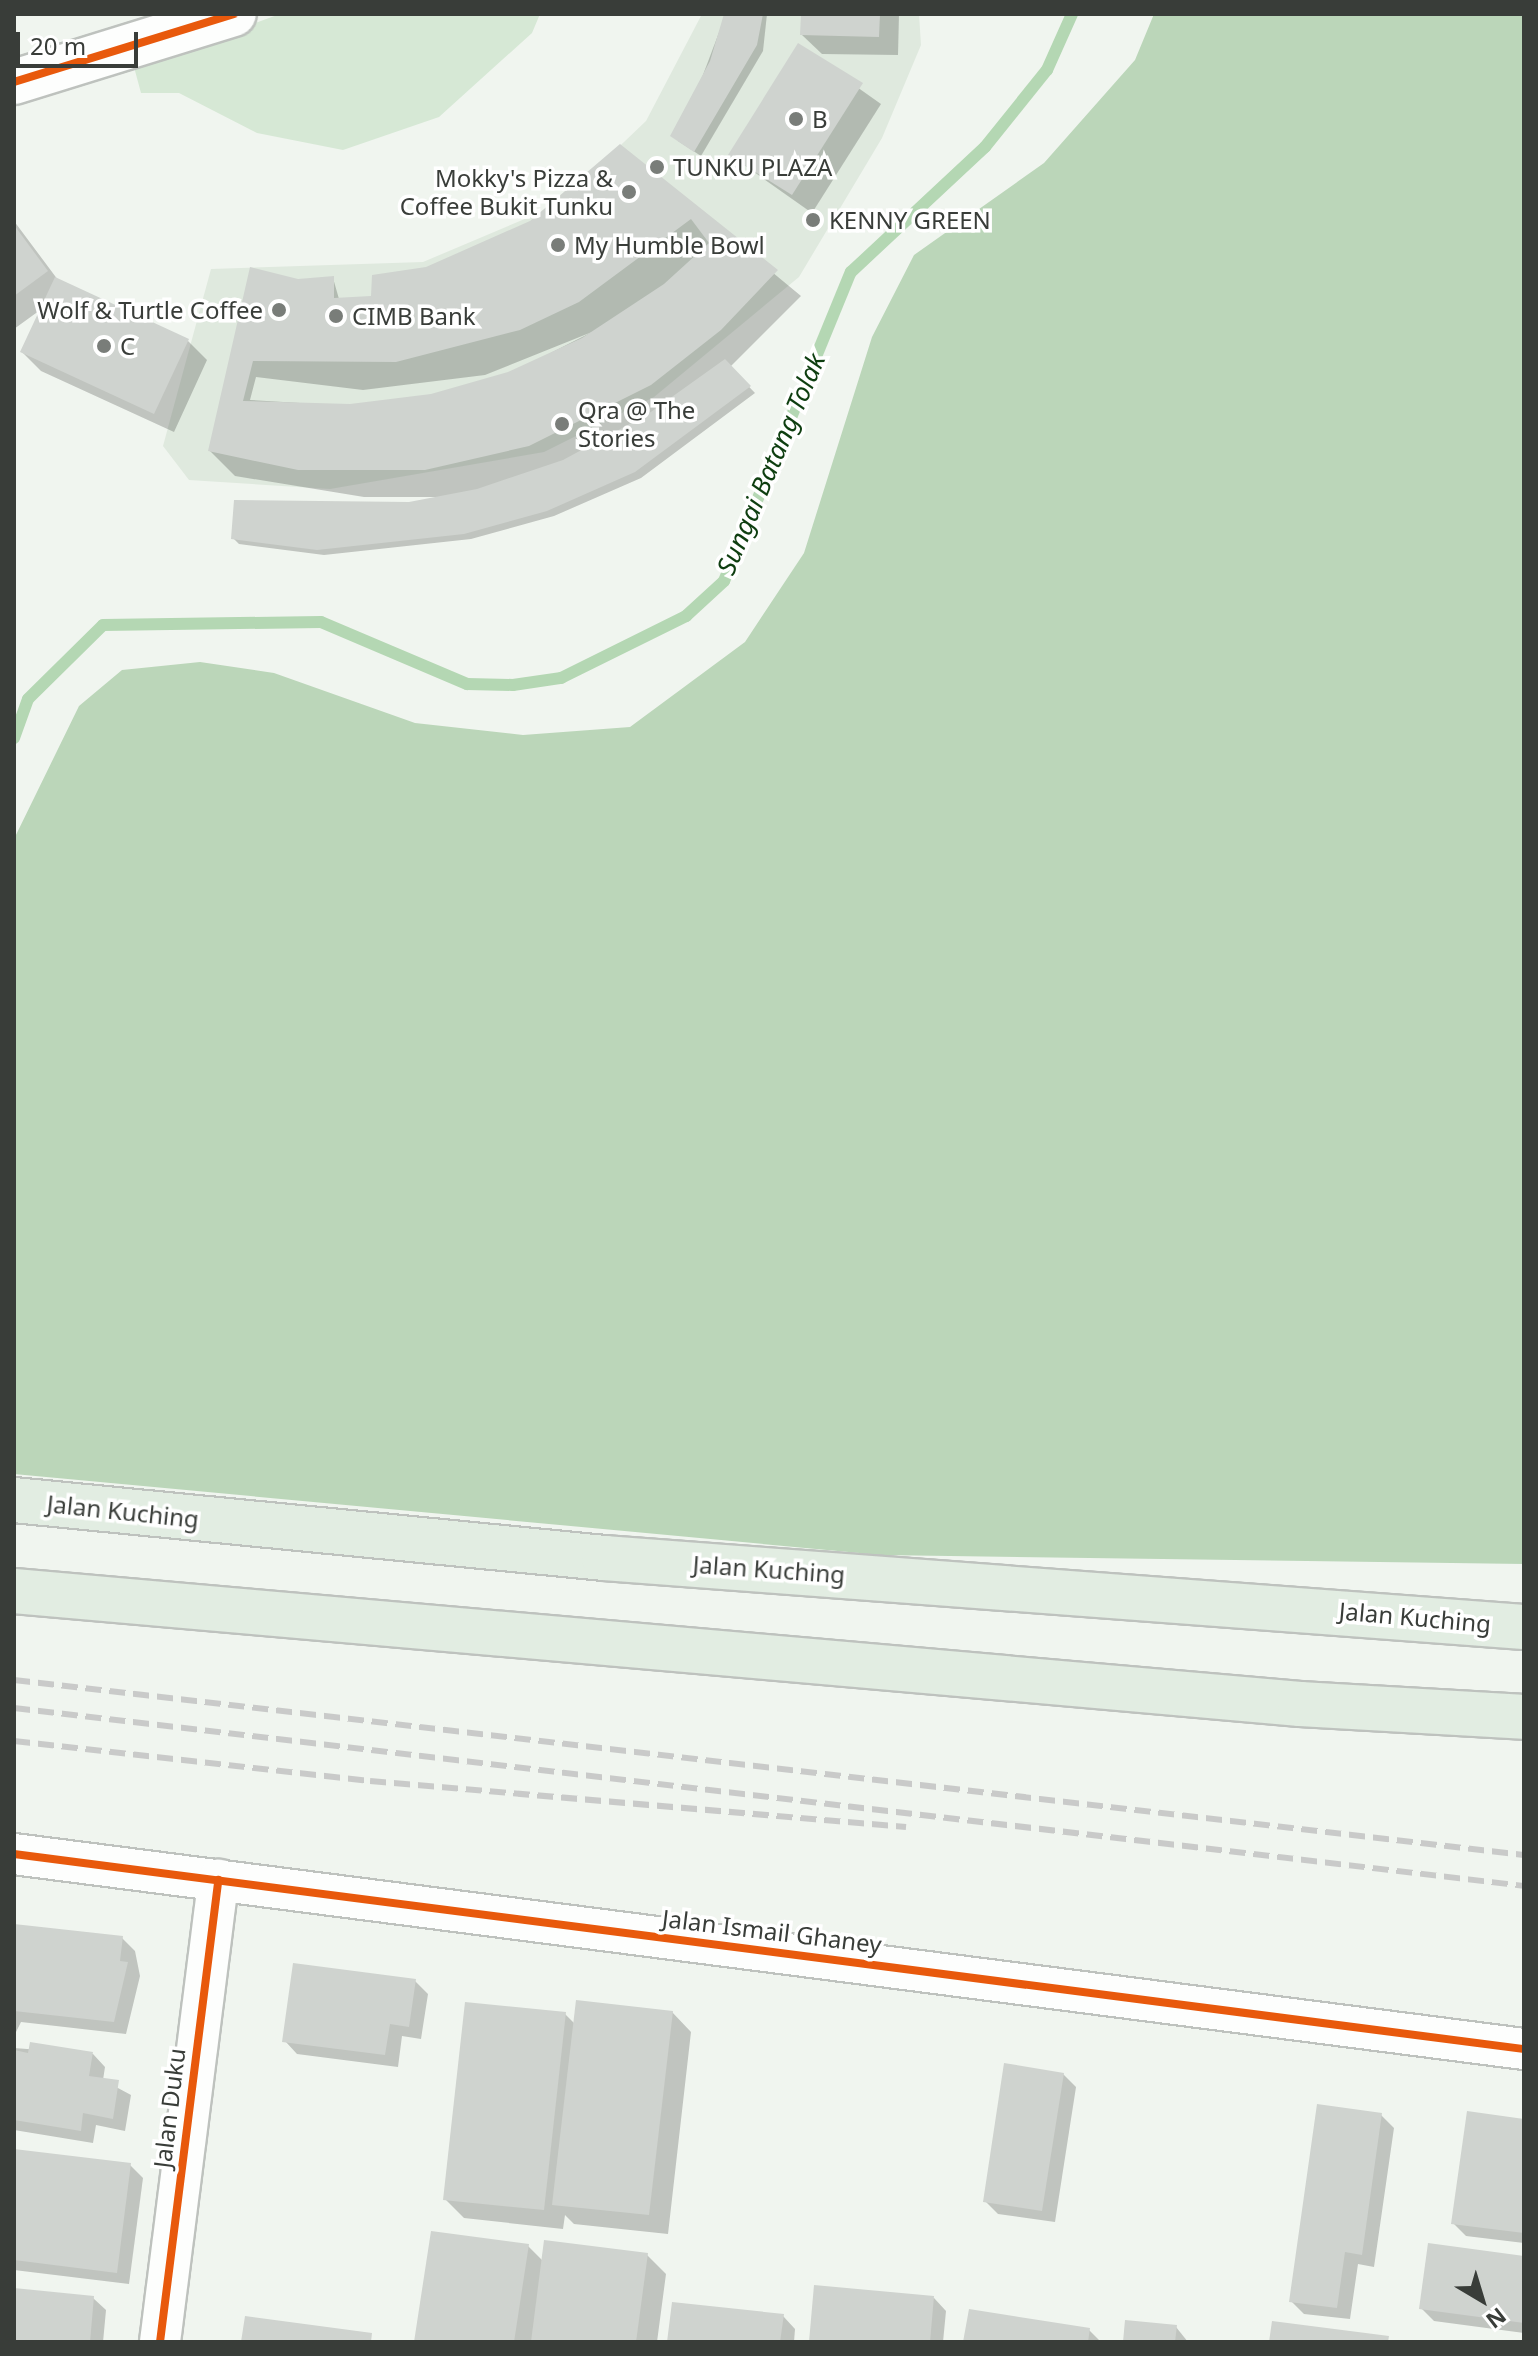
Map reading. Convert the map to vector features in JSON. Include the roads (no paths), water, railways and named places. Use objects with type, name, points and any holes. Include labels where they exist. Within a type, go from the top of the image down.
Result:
[{"type":"highway","name":"Jalan Kuching","points":[[14,1500],[604,1558],[1333,1610],[1524,1627]]},
{"type":"highway","points":[[14,1591],[1300,1704],[1524,1717]]},
{"type":"highway","points":[[1333,1610],[1524,1599]]},
{"type":"highway","points":[[1300,1704],[1524,1747]]},
{"type":"street","points":[[14,82],[234,14]]},
{"type":"street","name":"Jalan Ismail Ghaney","points":[[14,1854],[1524,2049]]},
{"type":"street","name":"Jalan Duku","points":[[160,2342],[218,1880]]},
{"type":"waterway","name":"Sungai Batang Tolak","points":[[14,738],[28,699],[103,625],[321,622],[467,684],[513,685],[561,678],[686,616],[724,581],[851,272],[985,147],[1047,70],[1072,14]]},
{"type":"railway","points":[[14,1680],[1524,1855]]},
{"type":"railway","points":[[14,1708],[1524,1886]]},
{"type":"railway","points":[[14,1741],[370,1781],[906,1827]]},
{"type":"place","name":"B","points":[[796,119]]},
{"type":"place","name":"TUNKU PLAZA","points":[[657,167]]},
{"type":"place","name":"Mokky's Pizza & Coffee Bukit Tunku","points":[[629,192]]},
{"type":"place","name":"KENNY GREEN","points":[[813,220]]},
{"type":"place","name":"My Humble Bowl","points":[[558,245]]},
{"type":"place","name":"Wolf & Turtle Coffee","points":[[279,310]]},
{"type":"place","name":"CIMB Bank","points":[[336,316]]},
{"type":"place","name":"C","points":[[104,346]]},
{"type":"place","name":"Qra @ The Stories","points":[[562,424]]}]
